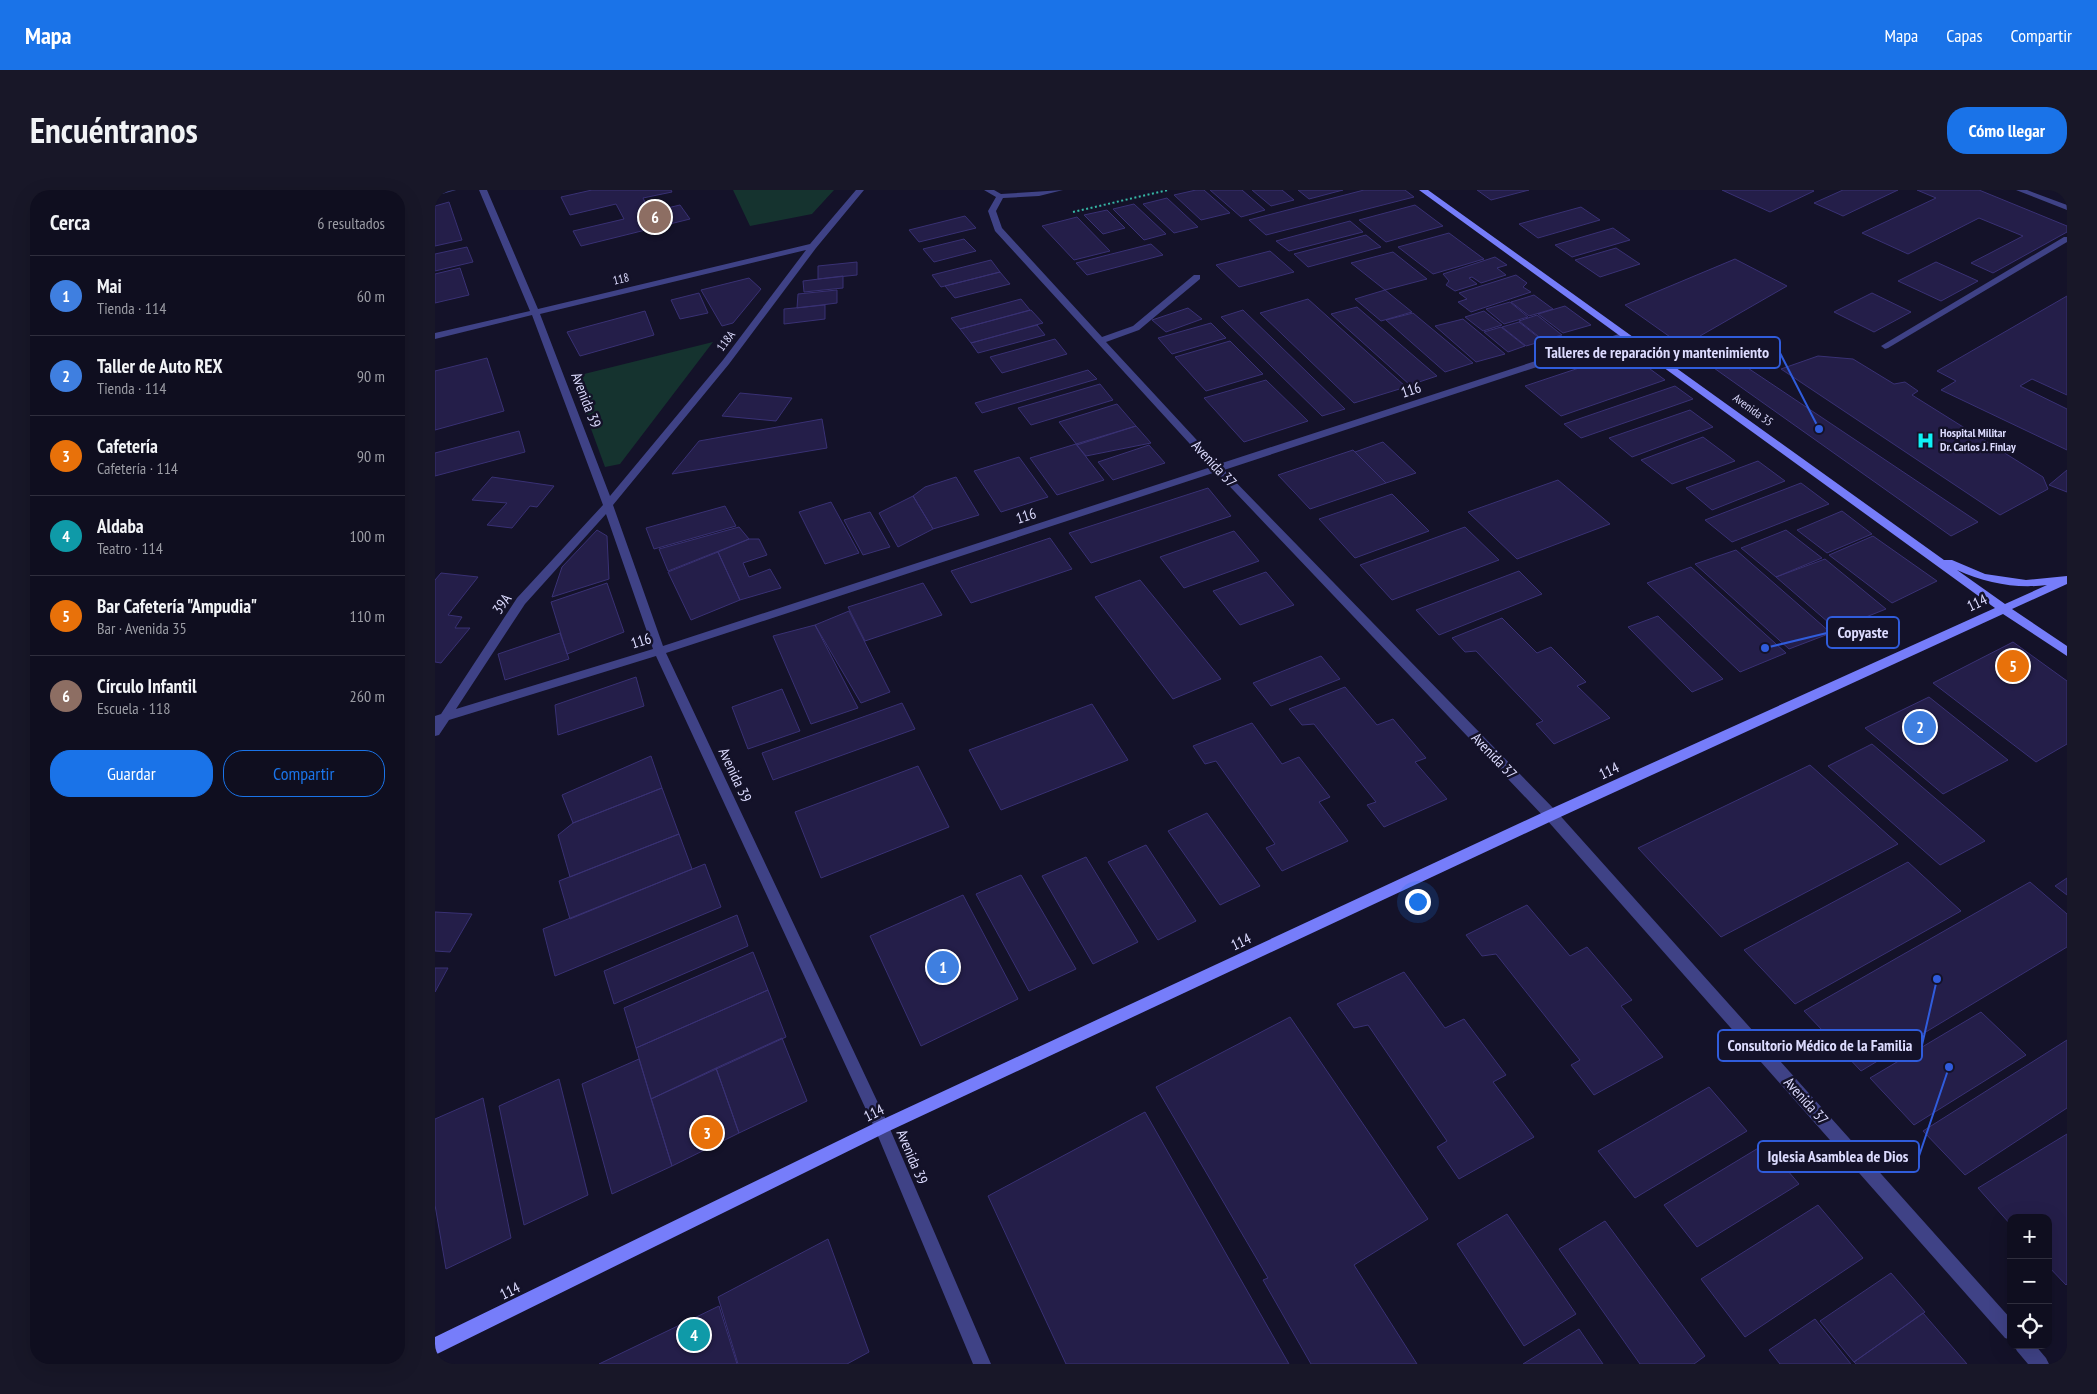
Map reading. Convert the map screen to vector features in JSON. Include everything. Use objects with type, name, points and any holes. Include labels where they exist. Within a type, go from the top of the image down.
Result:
[{"type":"main road","name":"Avenida 35","points":[[1423,190],[2004,609],[2067,652]]},
{"type":"main road","name":"114","points":[[1929,554],[1991,578],[2026,584],[2067,579]]},
{"type":"main road","name":"114","points":[[435,1346],[882,1127],[2067,579]]},
{"type":"street","points":[[435,194],[452,190]]},
{"type":"street","name":"Avenida 39","points":[[483,190],[535,312],[608,505],[659,651],[882,1127],[982,1364]]},
{"type":"street","name":"118A","points":[[608,505],[726,362],[813,246],[860,190]]},
{"type":"street","points":[[988,190],[1000,196],[1039,194],[1059,190]]},
{"type":"street","points":[[2020,190],[2067,208]]},
{"type":"street","name":"Avenida 37","points":[[1000,196],[992,211],[998,229],[1218,469],[1551,816],[2007,1328]]},
{"type":"street","points":[[1885,346],[2067,239]]},
{"type":"street","name":"118","points":[[435,336],[813,246]]},
{"type":"street","points":[[1101,341],[1136,328],[1197,277]]},
{"type":"street","name":"116","points":[[440,718],[659,651],[1625,335]]},
{"type":"street","name":"39A","points":[[435,732],[440,718],[521,601],[608,505]]},
{"type":"street","points":[[2027,1349],[2040,1364]]},
{"type":"path","points":[[1073,212],[1168,190]]},
{"type":"green space","points":[[733,190],[834,190],[812,214],[750,226]]},
{"type":"green space","points":[[713,342],[620,464],[605,467],[572,377]]},
{"type":"building","points":[[592,190],[671,190],[672,192],[643,198],[650,212],[680,205],[690,219],[581,246],[573,231],[624,219],[616,204],[570,215],[561,197]]},
{"type":"building","points":[[1204,190],[1230,213],[1201,220],[1174,195]]},
{"type":"building","points":[[1210,190],[1242,190],[1265,210],[1241,217]]},
{"type":"building","points":[[1252,190],[1282,190],[1294,200],[1271,206]]},
{"type":"building","points":[[1298,190],[1343,190],[1309,199]]},
{"type":"building","points":[[1364,190],[1405,190],[1414,197],[1266,235],[1249,220]]},
{"type":"building","points":[[1477,190],[1529,190],[1491,200]]},
{"type":"building","points":[[1722,190],[1812,190],[1814,191],[1770,212]]},
{"type":"building","points":[[1843,190],[1898,190],[1843,216],[1814,203]]},
{"type":"building","points":[[1917,190],[1979,190],[2067,226],[2067,232],[1993,273],[1971,263],[2023,236],[1979,218],[1908,254],[1862,233],[1936,198]]},
{"type":"building","points":[[1167,198],[1198,227],[1174,233],[1143,204]]},
{"type":"building","points":[[449,202],[462,240],[435,246],[435,206]]},
{"type":"building","points":[[1134,204],[1166,234],[1144,240],[1113,209]]},
{"type":"building","points":[[1415,205],[1443,226],[1386,242],[1359,220]]},
{"type":"building","points":[[1581,207],[1600,220],[1538,238],[1519,224]]},
{"type":"building","points":[[1107,210],[1125,228],[1103,234],[1084,215]]},
{"type":"building","points":[[965,216],[976,228],[919,242],[909,230]]},
{"type":"building","points":[[1077,217],[1110,251],[1074,260],[1042,226]]},
{"type":"building","points":[[1350,221],[1363,232],[1289,251],[1276,241]]},
{"type":"building","points":[[1613,228],[1630,240],[1572,257],[1555,245]]},
{"type":"building","points":[[1449,233],[1484,259],[1433,274],[1398,247]]},
{"type":"building","points":[[1366,235],[1381,247],[1308,267],[1294,254]]},
{"type":"building","points":[[964,239],[976,251],[934,262],[923,249]]},
{"type":"building","points":[[1151,244],[1163,255],[1087,275],[1076,263]]},
{"type":"building","points":[[467,247],[473,262],[435,271],[435,254]]},
{"type":"building","points":[[1616,248],[1640,264],[1600,277],[1575,260]]},
{"type":"building","points":[[1270,251],[1294,272],[1239,287],[1216,265]]},
{"type":"building","points":[[1393,252],[1427,279],[1385,290],[1351,263]]},
{"type":"building","points":[[1495,257],[1507,265],[1497,268],[1506,275],[1481,283],[1472,277],[1469,278],[1477,284],[1455,291],[1446,285],[1449,281],[1443,274]]},
{"type":"building","points":[[1735,259],[1787,286],[1700,336],[1978,522],[1951,536],[1625,305]]},
{"type":"building","points":[[991,260],[1000,272],[941,287],[932,275]]},
{"type":"building","points":[[857,262],[857,275],[818,279],[818,266]]},
{"type":"building","points":[[1936,262],[1978,281],[1941,301],[1898,281]]},
{"type":"building","points":[[460,268],[469,295],[435,303],[435,274]]},
{"type":"building","points":[[1000,272],[1010,284],[955,298],[945,286]]},
{"type":"building","points":[[1516,275],[1527,283],[1523,287],[1531,292],[1471,312],[1458,302],[1467,299],[1459,293]]},
{"type":"building","points":[[843,276],[843,288],[804,292],[803,281]]},
{"type":"building","points":[[749,278],[761,289],[733,323],[722,326],[701,290]]},
{"type":"building","points":[[837,290],[837,303],[797,308],[798,294]]},
{"type":"building","points":[[1385,290],[1412,312],[1381,321],[1355,299]]},
{"type":"building","points":[[699,293],[708,313],[680,319],[671,300]]},
{"type":"building","points":[[1872,293],[1911,312],[1874,332],[1834,312]]},
{"type":"building","points":[[1534,295],[1553,309],[1529,316],[1511,302]]},
{"type":"building","points":[[2067,296],[2067,395],[2032,379],[2020,386],[2067,409],[2067,450],[1941,390],[1956,381],[1937,371]]},
{"type":"building","points":[[1021,299],[1030,310],[960,329],[951,318]]},
{"type":"building","points":[[1308,299],[1406,387],[1354,403],[1260,313]]},
{"type":"building","points":[[1510,302],[1528,317],[1504,324],[1486,309]]},
{"type":"building","points":[[825,305],[825,319],[784,324],[784,309]]},
{"type":"building","points":[[1565,306],[1591,325],[1563,333],[1538,314]]},
{"type":"building","points":[[1357,307],[1437,376],[1410,385],[1331,314]]},
{"type":"building","points":[[1188,308],[1202,319],[1166,332],[1152,320]]},
{"type":"building","points":[[1031,310],[1043,323],[971,343],[960,329]]},
{"type":"building","points":[[1243,310],[1345,409],[1322,416],[1221,317]]},
{"type":"building","points":[[645,311],[654,335],[580,356],[567,332]]},
{"type":"building","points":[[1484,311],[1502,325],[1483,331],[1465,317]]},
{"type":"building","points":[[1413,313],[1473,363],[1445,372],[1386,320]]},
{"type":"building","points":[[1537,315],[1562,335],[1543,340],[1519,321]]},
{"type":"building","points":[[1463,319],[1505,354],[1476,362],[1435,326]]},
{"type":"building","points":[[1519,322],[1543,341],[1526,346],[1502,327]]},
{"type":"building","points":[[1211,323],[1226,338],[1172,354],[1158,338]]},
{"type":"building","points":[[1037,325],[1045,335],[978,353],[971,343]]},
{"type":"building","points":[[1501,327],[1525,346],[1508,352],[1484,332]]},
{"type":"building","points":[[1055,339],[1067,354],[1002,373],[990,357]]},
{"type":"building","points":[[1230,341],[1263,374],[1206,391],[1175,357]]},
{"type":"building","points":[[1627,352],[1665,380],[1561,416],[1525,386]]},
{"type":"building","points":[[1818,356],[1853,359],[1894,384],[1905,382],[1918,391],[1912,395],[2043,477],[2048,489],[2000,515],[1781,369]]},
{"type":"building","points":[[487,358],[504,411],[435,430],[435,371]]},
{"type":"building","points":[[1088,370],[1097,379],[982,413],[975,403]]},
{"type":"building","points":[[1266,380],[1308,421],[1244,442],[1204,398]]},
{"type":"building","points":[[1100,384],[1113,400],[1031,425],[1018,408]]},
{"type":"building","points":[[1675,386],[1693,399],[1581,438],[1564,424]]},
{"type":"building","points":[[740,393],[792,398],[776,421],[722,416]]},
{"type":"building","points":[[1117,404],[1136,426],[1077,445],[1059,422]]},
{"type":"building","points":[[1690,410],[1713,427],[1632,457],[1609,438]]},
{"type":"building","points":[[822,419],[827,448],[672,474],[699,441]]},
{"type":"building","points":[[1136,426],[1151,443],[1086,456],[1076,444]]},
{"type":"building","points":[[519,431],[525,452],[435,476],[435,453]]},
{"type":"building","points":[[1703,437],[1735,461],[1672,484],[1641,460]]},
{"type":"building","points":[[1383,442],[1416,473],[1386,483],[1355,452]]},
{"type":"building","points":[[1076,444],[1104,480],[1057,495],[1030,458]]},
{"type":"building","points":[[1149,445],[1165,463],[1113,480],[1098,462]]},
{"type":"building","points":[[1353,450],[1386,483],[1310,509],[1278,475]]},
{"type":"building","points":[[1019,457],[1048,497],[1001,512],[974,471]]},
{"type":"building","points":[[1758,461],[1785,481],[1712,510],[1686,488]]},
{"type":"building","points":[[2067,470],[2067,492],[2049,485]]},
{"type":"building","points":[[492,477],[554,486],[537,507],[530,506],[512,528],[487,525],[507,503],[472,500]]},
{"type":"building","points":[[956,477],[979,515],[933,529],[913,496],[925,487]]},
{"type":"building","points":[[1558,480],[1610,524],[1517,559],[1468,512]]},
{"type":"building","points":[[1801,483],[1829,504],[1732,542],[1705,520]]},
{"type":"building","points":[[1208,488],[1231,516],[1091,563],[1069,533]]},
{"type":"building","points":[[1392,494],[1429,531],[1355,558],[1319,519]]},
{"type":"building","points":[[913,496],[933,529],[898,547],[879,513]]},
{"type":"building","points":[[831,502],[859,553],[825,564],[799,512]]},
{"type":"building","points":[[725,506],[736,526],[654,549],[646,528]]},
{"type":"building","points":[[1842,511],[1872,534],[1827,553],[1797,530]]},
{"type":"building","points":[[870,512],[890,547],[863,555],[844,520]]},
{"type":"building","points":[[739,527],[749,539],[668,571],[659,549]]},
{"type":"building","points":[[1465,527],[1499,560],[1392,600],[1360,565]]},
{"type":"building","points":[[597,530],[607,536],[609,579],[552,597],[562,567]]},
{"type":"building","points":[[1786,530],[1822,558],[1776,577],[1741,548]]},
{"type":"building","points":[[1234,531],[1259,561],[1184,588],[1160,557]]},
{"type":"building","points":[[1873,536],[1937,581],[1892,603],[1829,555]]},
{"type":"building","points":[[1050,538],[1072,569],[971,603],[951,571]]},
{"type":"building","points":[[749,539],[759,539],[767,555],[743,563],[749,577],[770,569],[781,588],[740,600],[718,552]]},
{"type":"building","points":[[1736,550],[1831,633],[1789,649],[1695,564]]},
{"type":"building","points":[[718,552],[740,600],[691,620],[668,572]]},
{"type":"building","points":[[1825,559],[1886,609],[1836,629],[1776,577]]},
{"type":"building","points":[[1691,567],[1786,653],[1740,672],[1647,583]]},
{"type":"building","points":[[1519,571],[1542,594],[1439,635],[1416,610]]},
{"type":"building","points":[[1266,572],[1294,605],[1240,625],[1213,591]]},
{"type":"building","points":[[441,573],[478,577],[448,615],[462,617],[455,628],[470,628],[441,663],[435,662],[435,580]]},
{"type":"building","points":[[1140,580],[1221,679],[1173,699],[1095,597]]},
{"type":"building","points":[[607,583],[624,632],[567,654],[551,602]]},
{"type":"building","points":[[923,583],[942,615],[865,641],[848,607]]},
{"type":"building","points":[[849,611],[890,692],[861,703],[815,625]]},
{"type":"building","points":[[1658,616],[1723,679],[1692,692],[1628,627]]},
{"type":"building","points":[[1502,618],[1537,653],[1551,647],[1586,682],[1577,686],[1610,718],[1554,744],[1536,724],[1543,721],[1476,651],[1465,652],[1452,638]]},
{"type":"building","points":[[815,625],[858,708],[811,724],[773,636]]},
{"type":"building","points":[[560,633],[569,659],[505,680],[498,654]]},
{"type":"building","points":[[2013,642],[2067,681],[2067,744],[2036,762],[1933,683]]},
{"type":"building","points":[[1321,656],[1340,679],[1271,706],[1253,683]]},
{"type":"building","points":[[636,677],[644,706],[558,735],[555,705]]},
{"type":"building","points":[[1345,687],[1377,725],[1393,719],[1426,758],[1415,762],[1447,799],[1384,827],[1367,805],[1376,802],[1314,724],[1302,725],[1289,709]]},
{"type":"building","points":[[782,689],[800,731],[748,749],[732,707]]},
{"type":"building","points":[[1929,697],[2008,760],[1943,794],[1865,728]]},
{"type":"building","points":[[902,703],[915,729],[773,780],[762,753]]},
{"type":"building","points":[[1092,704],[1128,760],[1001,810],[969,750]]},
{"type":"building","points":[[1252,723],[1282,764],[1299,757],[1330,797],[1319,802],[1348,841],[1282,871],[1266,848],[1275,844],[1216,761],[1205,764],[1193,746]]},
{"type":"building","points":[[1872,744],[1985,841],[1940,865],[1828,766]]},
{"type":"building","points":[[651,756],[662,788],[573,823],[562,795]]},
{"type":"building","points":[[1810,765],[1898,844],[1721,937],[1638,848]]},
{"type":"building","points":[[918,766],[949,827],[821,878],[795,812]]},
{"type":"building","points":[[662,788],[679,834],[570,877],[558,835],[573,823]]},
{"type":"building","points":[[1207,813],[1260,886],[1220,905],[1168,831]]},
{"type":"building","points":[[679,834],[692,869],[570,919],[559,881]]},
{"type":"building","points":[[1146,845],[1196,921],[1158,940],[1108,862]]},
{"type":"building","points":[[1086,857],[1138,942],[1093,964],[1042,876]]},
{"type":"building","points":[[1908,862],[1961,911],[1795,1004],[1744,950]]},
{"type":"building","points":[[705,864],[721,907],[555,976],[543,929]]},
{"type":"building","points":[[1021,875],[1076,969],[1029,991],[976,894]]},
{"type":"building","points":[[2067,878],[2067,895],[2055,886]]},
{"type":"building","points":[[2030,882],[2067,914],[2067,947],[1861,1071],[1804,1011]]},
{"type":"building","points":[[963,895],[1018,999],[921,1046],[870,936]]},
{"type":"building","points":[[1527,905],[1570,956],[1587,947],[1632,1000],[1621,1006],[1663,1057],[1594,1095],[1571,1065],[1580,1060],[1496,954],[1482,956],[1466,935]]},
{"type":"building","points":[[435,912],[472,914],[450,952],[435,951]]},
{"type":"building","points":[[737,915],[748,946],[614,1004],[604,971]]},
{"type":"building","points":[[753,952],[768,990],[636,1048],[624,1008]]},
{"type":"building","points":[[435,968],[448,968],[435,992]]},
{"type":"building","points":[[1404,972],[1445,1028],[1464,1019],[1506,1075],[1493,1082],[1534,1137],[1459,1179],[1437,1147],[1447,1141],[1368,1025],[1354,1028],[1337,1004]]},
{"type":"building","points":[[768,990],[786,1037],[651,1099],[636,1048]]},
{"type":"building","points":[[1981,1012],[2026,1055],[1914,1125],[1870,1078]]},
{"type":"building","points":[[1290,1017],[1428,1219],[1354,1265],[1417,1364],[1311,1364],[1263,1280],[1268,1278],[1156,1087]]},
{"type":"building","points":[[782,1038],[807,1101],[739,1133],[716,1068]]},
{"type":"building","points":[[2067,1040],[2067,1108],[1965,1175],[1923,1131]]},
{"type":"building","points":[[639,1059],[672,1166],[612,1194],[582,1084]]},
{"type":"building","points":[[716,1068],[739,1133],[672,1166],[651,1099]]},
{"type":"building","points":[[559,1079],[588,1195],[524,1225],[499,1106]]},
{"type":"building","points":[[1709,1087],[1747,1131],[1635,1198],[1598,1151]]},
{"type":"building","points":[[483,1098],[511,1238],[446,1269],[435,1205],[435,1119]]},
{"type":"building","points":[[1145,1112],[1289,1364],[1066,1364],[988,1196]]},
{"type":"building","points":[[2067,1134],[2066,1285],[2052,1270],[2052,1214],[2007,1214],[2007,1221],[1978,1188]]},
{"type":"building","points":[[1765,1144],[1799,1184],[1697,1247],[1664,1205]]},
{"type":"building","points":[[1818,1205],[1863,1258],[1745,1337],[1701,1279]]},
{"type":"building","points":[[1507,1214],[1576,1314],[1524,1346],[1457,1244]]},
{"type":"building","points":[[1605,1221],[1705,1356],[1694,1364],[1640,1364],[1559,1249]]},
{"type":"building","points":[[828,1239],[869,1352],[847,1364],[738,1364],[718,1297]]},
{"type":"building","points":[[1891,1273],[1925,1312],[1854,1362],[1820,1321]]},
{"type":"building","points":[[719,1306],[737,1364],[599,1364]]},
{"type":"building","points":[[1923,1313],[1967,1364],[1856,1364],[1854,1362]]},
{"type":"building","points":[[1815,1319],[1851,1364],[1780,1364],[1769,1350]]},
{"type":"building","points":[[1579,1329],[1603,1364],[1523,1364]]},
{"type":"place","name":"Círculo Infantil","points":[[655,217]]},
{"type":"place","name":"Talleres de reparación y mantenimiento","points":[[1819,429]]},
{"type":"place","name":"Hospital Militar Dr. Carlos J. Finlay","points":[[1926,440]]},
{"type":"place","name":"Copyaste","points":[[1765,648]]},
{"type":"place","name":"Bar Cafetería \"Ampudia\"","points":[[2013,666]]},
{"type":"place","name":"Taller de Auto REX","points":[[1920,727]]},
{"type":"place","name":"Mai","points":[[943,967]]},
{"type":"place","name":"Consultorio Médico de la Familia","points":[[1937,979]]},
{"type":"place","name":"Iglesia Asamblea de Dios","points":[[1949,1067]]},
{"type":"place","name":"Cafetería","points":[[707,1133]]},
{"type":"place","name":"Aldaba","points":[[694,1335]]}]
